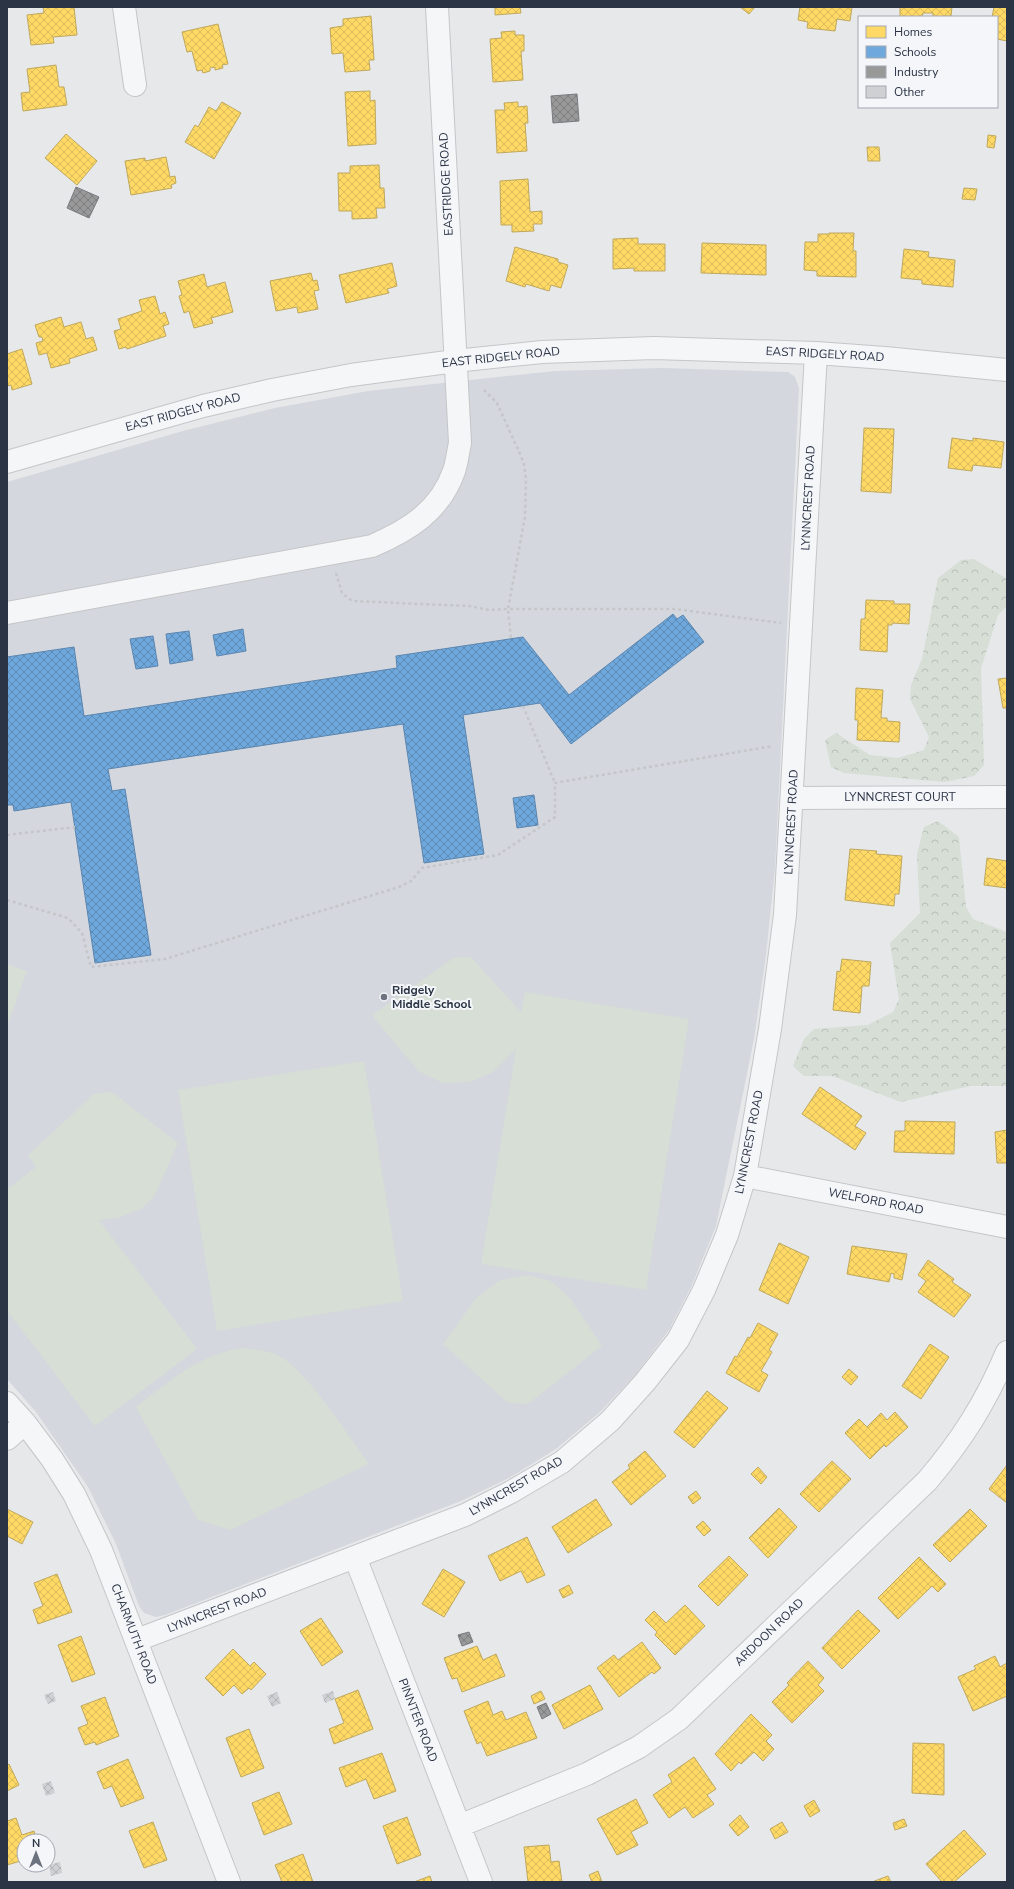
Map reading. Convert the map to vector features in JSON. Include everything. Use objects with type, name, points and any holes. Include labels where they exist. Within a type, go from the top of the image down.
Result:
[{"type":"street","points":[[124,7],[135,85]]},
{"type":"street","name":"EASTRIDGE ROAD","points":[[7,613],[372,546],[399,534],[425,516],[442,495],[454,471],[460,443],[437,7]]},
{"type":"street","name":"EAST RIDGELY ROAD","points":[[7,462],[136,424],[265,392],[350,375],[455,361],[542,352],[662,348],[816,352],[1007,370]]},
{"type":"street","name":"LYNNCREST ROAD","points":[[137,1640],[465,1515],[511,1492],[562,1462],[610,1421],[645,1382],[678,1340],[704,1290],[727,1235],[745,1176],[770,1029],[785,915],[816,352]]},
{"type":"street","name":"LYNNCREST COURT","points":[[792,798],[1007,797]]},
{"type":"street","name":"WELFORD ROAD","points":[[745,1176],[1007,1227]]},
{"type":"street","name":"ARDOON ROAD","points":[[459,1826],[587,1774],[639,1747],[678,1718],[927,1481],[953,1451],[977,1415],[1007,1352]]},
{"type":"street","name":"CHARMUTH ROAD","points":[[7,1403],[25,1423],[52,1459],[74,1494],[101,1550],[230,1882]]},
{"type":"street","points":[[7,1439],[25,1423]]},
{"type":"street","name":"PINNTER ROAD","points":[[356,1557],[481,1882]]},
{"type":"path","points":[[484,390],[497,402],[524,464],[526,480],[524,517],[508,609],[511,638]]},
{"type":"path","points":[[339,584],[342,593],[346,597],[358,602],[470,606],[489,610],[675,609],[782,623]]},
{"type":"path","points":[[7,900],[68,918],[82,933],[91,967],[165,959],[399,888],[411,881],[422,868],[498,855],[555,817],[555,783],[523,706]]},
{"type":"path","points":[[555,783],[776,745]]},
{"type":"path","points":[[7,835],[75,827]]},
{"type":"shaded area","name":"Ridgely Middle School","points":[[663,368],[788,372],[795,377],[799,388],[775,868],[766,955],[754,1039],[716,1226],[692,1285],[669,1330],[636,1374],[599,1413],[556,1449],[509,1478],[461,1501],[165,1615],[156,1617],[144,1613],[139,1606],[116,1544],[88,1487],[36,1412],[7,1379],[7,482],[183,431],[275,408],[368,391],[555,371]]},
{"type":"green space","points":[[974,559],[1007,579],[1007,606],[998,615],[981,668],[984,765],[974,776],[945,782],[844,773],[831,767],[825,740],[836,733],[870,755],[898,758],[924,750],[929,737],[910,699],[911,685],[922,659],[938,578],[961,560]]},
{"type":"green space","points":[[938,821],[959,837],[966,907],[973,919],[1007,932],[1007,1086],[970,1086],[901,1102],[832,1076],[804,1076],[793,1066],[804,1039],[814,1029],[868,1025],[893,1012],[899,999],[890,943],[920,913],[917,854],[924,827]]},
{"type":"green space","points":[[455,957],[471,957],[521,1012],[525,992],[689,1019],[646,1290],[481,1264],[516,1049],[493,1072],[470,1082],[443,1083],[420,1072],[372,1015]]},
{"type":"green space","points":[[7,964],[27,971],[7,1027]]},
{"type":"green space","points":[[364,1061],[403,1301],[217,1331],[178,1090]]},
{"type":"green space","points":[[112,1092],[178,1143],[154,1197],[141,1209],[118,1218],[99,1220],[197,1349],[95,1426],[7,1311],[7,1189],[36,1167],[28,1155],[95,1093]]},
{"type":"green space","points":[[528,1275],[551,1281],[570,1298],[602,1346],[528,1404],[508,1403],[443,1344],[476,1298],[500,1280]]},
{"type":"green space","points":[[241,1348],[268,1352],[277,1355],[288,1362],[313,1387],[369,1464],[230,1530],[198,1520],[136,1407],[173,1378],[197,1363],[210,1357]]},
{"type":"building: Homes","points":[[43,7],[74,7],[77,35],[53,37],[54,43],[31,45],[27,15],[44,13]]},
{"type":"building: Homes","points":[[495,7],[520,7],[521,13],[495,15]]},
{"type":"building: Homes","points":[[740,7],[755,7],[749,14]]},
{"type":"building: Homes","points":[[800,7],[852,7],[850,21],[837,19],[835,31],[807,28],[808,22],[798,20]]},
{"type":"building: Homes","points":[[900,7],[952,7],[951,16],[933,16],[933,13],[923,13],[922,16],[900,16]]},
{"type":"building: Homes","points":[[994,7],[1007,7],[1007,41],[998,39],[998,16],[992,16]]},
{"type":"building: Homes","points":[[371,16],[374,60],[369,60],[370,70],[345,72],[343,53],[332,54],[330,28],[343,26],[343,19]]},
{"type":"building: Homes","points":[[218,24],[228,64],[222,65],[223,68],[215,70],[215,67],[210,68],[210,71],[203,73],[202,70],[197,71],[192,51],[187,52],[182,32]]},
{"type":"building: Homes","points":[[515,31],[515,35],[524,35],[524,51],[521,51],[523,80],[493,82],[490,39],[502,38],[501,32]]},
{"type":"building: Homes","points":[[56,65],[59,87],[64,87],[67,105],[23,111],[21,93],[30,92],[27,69]]},
{"type":"building: Homes","points":[[370,91],[370,101],[375,100],[376,144],[348,146],[345,92]]},
{"type":"building: Homes","points":[[222,102],[241,113],[214,159],[185,142],[195,125],[198,127],[209,107],[216,111]]},
{"type":"building: Homes","points":[[518,102],[518,107],[527,106],[528,123],[525,123],[527,151],[497,153],[495,110],[505,110],[504,103]]},
{"type":"building: Homes","points":[[66,134],[97,161],[77,185],[45,158]]},
{"type":"building: Homes","points":[[988,135],[996,136],[994,148],[987,147]]},
{"type":"building: Homes","points":[[867,147],[879,147],[880,161],[868,161]]},
{"type":"building: Homes","points":[[166,157],[170,177],[175,176],[176,183],[171,185],[172,188],[131,195],[125,161],[145,158],[145,161]]},
{"type":"building: Homes","points":[[379,165],[380,188],[384,188],[385,208],[376,208],[377,218],[352,219],[352,211],[339,211],[338,173],[350,173],[350,166]]},
{"type":"building: Homes","points":[[528,179],[530,212],[542,211],[542,224],[533,224],[534,231],[512,232],[512,225],[501,225],[500,181]]},
{"type":"building: Homes","points":[[964,188],[977,189],[975,200],[962,199]]},
{"type":"building: Homes","points":[[854,233],[853,251],[856,251],[856,277],[817,276],[817,271],[804,270],[805,242],[818,242],[818,234]]},
{"type":"building: Homes","points":[[638,238],[638,244],[665,244],[665,271],[634,271],[634,268],[613,269],[613,239]]},
{"type":"building: Homes","points":[[702,243],[766,245],[766,275],[701,273]]},
{"type":"building: Homes","points":[[515,247],[558,259],[558,262],[568,265],[561,288],[551,285],[549,291],[526,284],[525,287],[506,281]]},
{"type":"building: Homes","points":[[904,249],[929,252],[928,257],[955,260],[953,287],[922,284],[922,280],[901,278]]},
{"type":"building: Homes","points":[[392,263],[397,286],[387,289],[389,293],[346,303],[339,275]]},
{"type":"building: Homes","points":[[311,273],[313,281],[317,280],[319,290],[314,291],[318,309],[298,313],[297,307],[276,311],[270,281]]},
{"type":"building: Homes","points":[[204,274],[207,287],[225,282],[233,312],[211,318],[213,323],[194,328],[189,311],[184,313],[179,296],[182,295],[178,281]]},
{"type":"building: Homes","points":[[155,296],[160,314],[165,312],[169,324],[163,326],[166,336],[127,349],[126,347],[119,349],[114,331],[121,329],[118,319],[142,311],[139,300]]},
{"type":"building: Homes","points":[[61,317],[64,327],[81,322],[86,339],[93,337],[97,350],[69,359],[70,363],[51,368],[47,353],[39,355],[36,343],[43,341],[42,337],[39,337],[35,325]]},
{"type":"building: Homes","points":[[22,349],[32,384],[12,390],[11,385],[7,386],[7,354]]},
{"type":"building: Homes","points":[[864,428],[894,429],[891,493],[861,491]]},
{"type":"building: Homes","points":[[952,438],[973,441],[973,438],[1004,442],[1001,468],[973,465],[972,471],[948,468]]},
{"type":"building: Homes","points":[[866,600],[894,601],[894,604],[910,604],[909,624],[892,623],[892,625],[888,625],[887,652],[860,650],[861,619],[865,619]]},
{"type":"building: Homes","points":[[1007,678],[1007,708],[1003,708],[998,679]]},
{"type":"building: Homes","points":[[856,688],[883,690],[881,718],[887,718],[887,721],[900,722],[899,742],[857,740],[858,720],[855,720]]},
{"type":"building: Homes","points":[[850,849],[877,851],[876,854],[902,856],[899,894],[895,894],[894,906],[845,900]]},
{"type":"building: Homes","points":[[987,858],[1007,861],[1007,888],[984,885]]},
{"type":"building: Homes","points":[[842,959],[871,962],[869,986],[862,986],[860,1013],[833,1010],[837,971],[840,972]]},
{"type":"building: Homes","points":[[820,1087],[862,1116],[855,1126],[866,1133],[855,1150],[802,1114]]},
{"type":"building: Homes","points":[[905,1121],[955,1122],[954,1154],[894,1152],[895,1131],[905,1131]]},
{"type":"building: Homes","points":[[1007,1130],[1007,1163],[997,1163],[995,1132]]},
{"type":"building: Homes","points":[[779,1243],[809,1257],[788,1304],[759,1290]]},
{"type":"building: Homes","points":[[852,1246],[907,1254],[902,1280],[894,1278],[894,1274],[891,1273],[889,1282],[847,1274]]},
{"type":"building: Homes","points":[[928,1260],[954,1279],[952,1282],[971,1295],[954,1317],[918,1292],[926,1281],[918,1275]]},
{"type":"building: Homes","points":[[758,1323],[778,1334],[769,1350],[772,1352],[761,1371],[768,1375],[759,1392],[726,1373],[735,1356],[737,1357]]},
{"type":"building: Homes","points":[[930,1344],[949,1357],[921,1399],[902,1386]]},
{"type":"building: Homes","points":[[849,1369],[858,1377],[851,1385],[842,1377]]},
{"type":"building: Homes","points":[[707,1391],[728,1408],[694,1448],[674,1432]]},
{"type":"building: Homes","points":[[895,1412],[908,1427],[886,1447],[884,1445],[870,1459],[845,1433],[859,1419],[867,1427],[881,1413],[887,1420]]},
{"type":"building: Homes","points":[[645,1451],[666,1476],[631,1505],[612,1482],[630,1468],[628,1465]]},
{"type":"building: Homes","points":[[832,1461],[851,1479],[819,1512],[800,1494]]},
{"type":"building: Homes","points":[[1007,1465],[1007,1503],[989,1489]]},
{"type":"building: Homes","points":[[758,1467],[767,1477],[761,1484],[751,1474]]},
{"type":"building: Homes","points":[[696,1491],[701,1498],[693,1504],[688,1497]]},
{"type":"building: Homes","points":[[596,1499],[612,1525],[568,1553],[552,1527]]},
{"type":"building: Homes","points":[[779,1508],[797,1527],[768,1558],[749,1538]]},
{"type":"building: Homes","points":[[7,1509],[33,1522],[22,1544],[7,1536]]},
{"type":"building: Homes","points":[[970,1509],[987,1526],[950,1562],[933,1545]]},
{"type":"building: Homes","points":[[703,1521],[711,1530],[704,1536],[696,1527]]},
{"type":"building: Homes","points":[[527,1537],[545,1575],[527,1583],[521,1571],[500,1581],[488,1556]]},
{"type":"building: Homes","points":[[729,1556],[748,1575],[718,1606],[698,1586]]},
{"type":"building: Homes","points":[[919,1557],[946,1584],[938,1592],[932,1586],[898,1619],[878,1598]]},
{"type":"building: Homes","points":[[443,1569],[465,1582],[444,1617],[422,1604]]},
{"type":"building: Homes","points":[[57,1574],[72,1612],[38,1624],[33,1610],[43,1606],[34,1583]]},
{"type":"building: Homes","points":[[569,1585],[573,1593],[563,1598],[559,1590]]},
{"type":"building: Homes","points":[[685,1605],[705,1626],[675,1655],[655,1635],[657,1632],[645,1620],[654,1611],[666,1623]]},
{"type":"building: Homes","points":[[858,1610],[880,1631],[842,1669],[822,1648]]},
{"type":"building: Homes","points":[[321,1618],[343,1652],[322,1666],[300,1631]]},
{"type":"building: Homes","points":[[81,1636],[95,1674],[72,1682],[58,1645]]},
{"type":"building: Homes","points":[[642,1642],[661,1668],[654,1674],[652,1672],[619,1697],[597,1668],[614,1655],[618,1660]]},
{"type":"building: Homes","points":[[477,1646],[483,1660],[496,1654],[505,1676],[462,1692],[457,1678],[452,1679],[444,1658]]},
{"type":"building: Homes","points":[[233,1649],[250,1666],[254,1662],[266,1674],[251,1690],[249,1688],[242,1694],[234,1685],[223,1696],[205,1678]]},
{"type":"building: Homes","points":[[995,1656],[1000,1667],[1007,1663],[1007,1696],[973,1711],[958,1677],[976,1669],[974,1666]]},
{"type":"building: Homes","points":[[808,1661],[824,1678],[818,1685],[824,1691],[792,1723],[772,1702],[789,1685],[787,1683]]},
{"type":"building: Homes","points":[[590,1685],[603,1709],[564,1729],[552,1705]]},
{"type":"building: Homes","points":[[358,1690],[373,1729],[334,1744],[329,1729],[344,1723],[335,1699]]},
{"type":"building: Homes","points":[[541,1691],[545,1699],[534,1704],[531,1696]]},
{"type":"building: Homes","points":[[105,1697],[119,1736],[96,1745],[95,1742],[85,1745],[78,1728],[88,1724],[81,1706]]},
{"type":"building: Homes","points":[[488,1701],[493,1715],[502,1711],[506,1720],[526,1712],[537,1738],[487,1756],[481,1742],[477,1744],[464,1711]]},
{"type":"building: Homes","points":[[751,1714],[772,1735],[766,1741],[774,1749],[763,1761],[754,1752],[741,1764],[739,1762],[731,1771],[715,1754]]},
{"type":"building: Homes","points":[[249,1729],[264,1768],[241,1777],[226,1738]]},
{"type":"building: Homes","points":[[913,1743],[944,1744],[944,1795],[912,1793]]},
{"type":"building: Homes","points":[[382,1753],[396,1791],[374,1799],[366,1779],[346,1787],[339,1768]]},
{"type":"building: Homes","points":[[694,1757],[716,1789],[707,1795],[714,1804],[693,1818],[685,1807],[669,1818],[653,1795],[672,1782],[668,1775]]},
{"type":"building: Homes","points":[[128,1759],[144,1798],[121,1807],[112,1786],[104,1789],[97,1772]]},
{"type":"building: Homes","points":[[9,1764],[19,1785],[7,1791],[7,1766]]},
{"type":"building: Homes","points":[[279,1792],[292,1824],[264,1835],[252,1803]]},
{"type":"building: Homes","points":[[636,1799],[648,1823],[631,1832],[638,1845],[617,1855],[597,1819]]},
{"type":"building: Homes","points":[[814,1800],[820,1811],[810,1817],[804,1806]]},
{"type":"building: Homes","points":[[740,1815],[749,1827],[738,1836],[729,1825]]},
{"type":"building: Homes","points":[[407,1817],[421,1855],[397,1864],[383,1826]]},
{"type":"building: Homes","points":[[16,1818],[21,1833],[16,1833],[16,1862],[7,1865],[7,1821]]},
{"type":"building: Homes","points":[[904,1819],[907,1826],[895,1830],[893,1823]]},
{"type":"building: Homes","points":[[153,1822],[167,1860],[144,1868],[129,1831]]},
{"type":"building: Homes","points":[[782,1822],[788,1832],[775,1839],[770,1829]]},
{"type":"building: Homes","points":[[964,1830],[986,1854],[954,1882],[942,1882],[926,1864]]},
{"type":"building: Homes","points":[[549,1845],[551,1862],[559,1861],[562,1882],[528,1882],[524,1847]]},
{"type":"building: Homes","points":[[303,1854],[313,1882],[282,1882],[275,1865]]},
{"type":"building: Homes","points":[[598,1871],[602,1882],[592,1882],[589,1875]]},
{"type":"building: Homes","points":[[430,1876],[432,1882],[414,1882]]},
{"type":"building: Homes","points":[[888,1876],[891,1882],[872,1882]]},
{"type":"building: Schools","points":[[673,614],[677,619],[683,615],[704,642],[571,744],[540,703],[463,715],[484,854],[424,863],[403,724],[108,769],[112,791],[125,789],[151,955],[95,963],[71,802],[14,811],[13,805],[7,805],[7,657],[74,647],[84,716],[397,668],[396,656],[523,637],[569,695]]},
{"type":"building: Schools","points":[[243,629],[246,651],[217,656],[213,635]]},
{"type":"building: Schools","points":[[189,631],[193,660],[170,664],[166,634]]},
{"type":"building: Schools","points":[[153,636],[158,666],[136,669],[130,639]]},
{"type":"building: Schools","points":[[534,795],[538,825],[517,828],[513,798]]},
{"type":"building: Industry","points":[[577,94],[579,121],[553,123],[551,96]]},
{"type":"building: Industry","points":[[76,187],[99,197],[89,218],[67,208]]},
{"type":"building: Industry","points":[[469,1632],[473,1642],[462,1646],[458,1635]]},
{"type":"building: Industry","points":[[546,1703],[551,1714],[542,1719],[537,1707]]},
{"type":"building: Other","points":[[333,1691],[335,1699],[325,1703],[322,1695]]},
{"type":"building: Other","points":[[53,1692],[56,1701],[48,1704],[44,1695]]},
{"type":"building: Other","points":[[277,1692],[281,1703],[272,1707],[267,1696]]},
{"type":"building: Other","points":[[51,1781],[55,1793],[46,1796],[42,1784]]},
{"type":"building: Other","points":[[60,1862],[62,1873],[51,1876],[50,1873],[56,1873],[56,1863]]},
{"type":"place","name":"Ridgely Middle School","points":[[384,997]]}]
